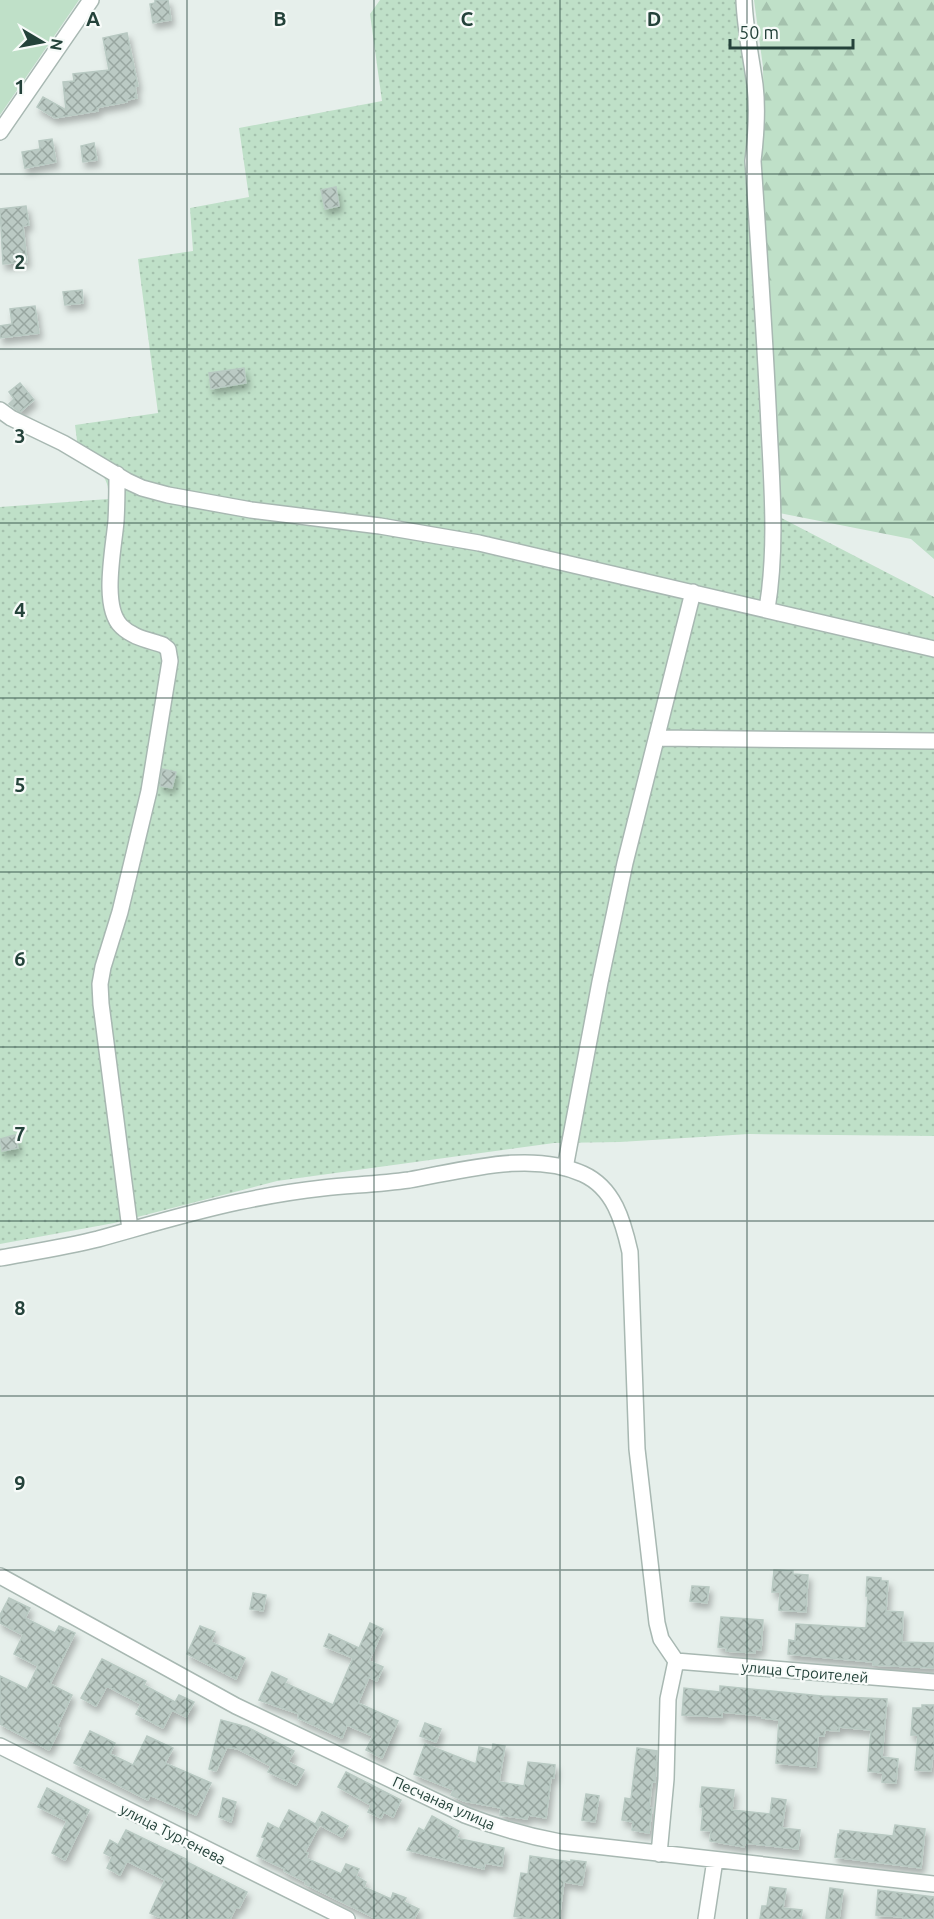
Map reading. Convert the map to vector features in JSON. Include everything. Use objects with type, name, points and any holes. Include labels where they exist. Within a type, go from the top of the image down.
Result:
[{"type":"street","points":[[0,132],[91,0]]},
{"type":"street","points":[[744,0],[746,31],[755,86],[756,134],[753,161],[771,476],[773,553],[767,609]]},
{"type":"street","points":[[0,410],[10,418],[63,443],[142,488],[168,495],[252,510],[431,534],[490,545],[934,649]]},
{"type":"street","points":[[117,474],[117,507],[110,582],[114,615],[121,627],[129,633],[163,645],[168,649],[170,661],[149,791],[100,984],[130,1229]]},
{"type":"street","points":[[565,1168],[620,886],[693,592]]},
{"type":"street","points":[[657,738],[934,741]]},
{"type":"street","points":[[0,1257],[71,1245],[207,1209],[283,1194],[399,1181],[492,1165],[541,1165],[565,1168],[584,1174],[601,1186],[615,1204],[624,1226],[630,1252],[637,1449],[641,1490],[657,1623],[662,1639],[676,1661],[668,1699],[666,1779],[659,1854]]},
{"type":"street","name":"Песчаная улица","points":[[0,1576],[236,1706],[465,1815],[530,1836],[659,1854],[934,1884]]},
{"type":"street","name":"улица Строителей","points":[[676,1661],[934,1682]]},
{"type":"street","name":"улица Тургенева","points":[[0,1746],[347,1919]]},
{"type":"street","points":[[706,1919],[715,1860]]},
{"type":"green space","points":[[0,0],[79,0],[0,115]]},
{"type":"green space","points":[[380,0],[741,0],[749,85],[750,184],[764,509],[934,597],[934,1136],[749,1134],[620,1142],[554,1143],[277,1181],[114,1223],[0,1244],[0,507],[108,499],[105,478],[79,456],[75,425],[158,413],[138,259],[193,251],[190,208],[249,197],[239,128],[382,101],[370,14]]},
{"type":"green space","points":[[754,0],[934,0],[934,559],[911,539],[764,510],[757,185],[764,133],[763,67]]},
{"type":"building","points":[[155,0],[168,0],[171,20],[153,23],[150,4],[155,3]]},
{"type":"building","points":[[127,33],[138,86],[135,87],[137,98],[97,108],[98,111],[55,118],[37,107],[43,97],[66,110],[63,82],[74,81],[73,74],[109,70],[103,38]]},
{"type":"building","points":[[52,139],[56,162],[25,168],[22,152],[40,149],[39,141]]},
{"type":"building","points":[[94,143],[97,160],[83,162],[81,146]]},
{"type":"building","points":[[336,187],[339,206],[325,209],[321,190]]},
{"type":"building","points":[[26,206],[29,225],[23,226],[27,262],[3,264],[0,209]]},
{"type":"building","points":[[82,290],[83,303],[65,305],[63,292]]},
{"type":"building","points":[[35,306],[39,333],[0,338],[0,326],[12,324],[10,309]]},
{"type":"building","points":[[244,368],[246,383],[211,389],[209,373]]},
{"type":"building","points":[[20,383],[34,400],[20,412],[9,404],[14,399],[9,392]]},
{"type":"building","points":[[162,769],[176,772],[172,788],[160,786]]},
{"type":"building","points":[[15,1135],[18,1148],[2,1151],[0,1139]]},
{"type":"building","points":[[774,1570],[808,1575],[806,1612],[779,1610],[780,1592],[772,1592]]},
{"type":"building","points":[[867,1577],[888,1581],[886,1611],[903,1612],[902,1642],[934,1643],[934,1668],[873,1665],[873,1662],[788,1654],[789,1640],[795,1641],[796,1624],[866,1628]]},
{"type":"building","points":[[692,1586],[709,1587],[707,1603],[690,1601]]},
{"type":"building","points":[[253,1593],[266,1595],[263,1611],[250,1609]]},
{"type":"building","points":[[9,1598],[30,1608],[25,1618],[55,1633],[59,1626],[75,1633],[50,1684],[72,1695],[49,1750],[0,1724],[0,1676],[27,1689],[38,1666],[14,1654],[23,1635],[0,1623],[0,1615]]},
{"type":"building","points":[[721,1617],[763,1620],[761,1650],[755,1649],[755,1653],[726,1651],[727,1648],[718,1647]]},
{"type":"building","points":[[370,1623],[383,1629],[369,1661],[383,1667],[377,1681],[369,1677],[358,1703],[398,1721],[382,1758],[366,1750],[373,1736],[347,1725],[342,1738],[298,1718],[299,1714],[259,1700],[272,1672],[287,1679],[285,1683],[333,1705],[353,1658],[324,1646],[329,1634],[359,1648]]},
{"type":"building","points":[[200,1626],[215,1632],[211,1642],[245,1658],[236,1679],[187,1654]]},
{"type":"building","points":[[102,1659],[146,1681],[144,1685],[175,1702],[179,1695],[194,1702],[186,1717],[172,1710],[163,1728],[136,1714],[141,1704],[107,1686],[96,1706],[81,1698]]},
{"type":"building","points":[[720,1686],[822,1696],[887,1699],[882,1757],[898,1759],[896,1783],[882,1782],[883,1773],[868,1771],[871,1730],[839,1727],[839,1731],[825,1730],[824,1736],[818,1736],[816,1767],[776,1763],[779,1720],[722,1712],[722,1717],[682,1715],[684,1688],[720,1692]]},
{"type":"building","points":[[922,1705],[934,1705],[934,1759],[932,1759],[931,1771],[915,1770],[918,1735],[911,1735],[913,1708],[922,1708]]},
{"type":"building","points":[[221,1720],[247,1727],[294,1751],[288,1762],[304,1770],[296,1785],[268,1772],[271,1766],[238,1749],[227,1747],[216,1771],[209,1769]]},
{"type":"building","points":[[425,1723],[441,1729],[436,1742],[420,1736]]},
{"type":"building","points":[[90,1731],[115,1743],[110,1754],[133,1765],[147,1736],[173,1748],[165,1763],[211,1783],[196,1815],[150,1795],[148,1800],[74,1763]]},
{"type":"building","points":[[425,1744],[476,1764],[479,1747],[492,1750],[493,1744],[505,1746],[499,1782],[524,1786],[528,1762],[555,1765],[546,1818],[528,1815],[527,1819],[500,1815],[501,1808],[464,1801],[451,1795],[454,1790],[414,1774]]},
{"type":"building","points":[[637,1748],[657,1751],[655,1782],[652,1782],[649,1808],[652,1808],[649,1833],[632,1830],[633,1822],[622,1820],[625,1798],[631,1799]]},
{"type":"building","points":[[346,1772],[401,1800],[393,1817],[384,1812],[381,1818],[368,1812],[371,1805],[338,1787]]},
{"type":"building","points":[[702,1787],[734,1790],[732,1810],[770,1814],[772,1798],[786,1800],[782,1828],[800,1830],[798,1849],[745,1843],[744,1847],[710,1841],[711,1831],[701,1830]]},
{"type":"building","points":[[47,1788],[89,1810],[65,1860],[52,1853],[67,1821],[38,1807]]},
{"type":"building","points":[[586,1794],[599,1796],[595,1822],[582,1820]]},
{"type":"building","points":[[223,1798],[236,1802],[231,1822],[219,1817]]},
{"type":"building","points":[[289,1810],[319,1826],[305,1852],[308,1853],[306,1858],[341,1874],[346,1864],[359,1869],[356,1876],[366,1882],[364,1887],[391,1899],[393,1893],[406,1898],[404,1902],[419,1909],[414,1919],[377,1919],[305,1884],[306,1882],[284,1871],[285,1869],[257,1856],[265,1838],[262,1837],[268,1823],[279,1829]]},
{"type":"building","points":[[322,1812],[348,1826],[342,1837],[316,1823]]},
{"type":"building","points":[[432,1816],[459,1831],[456,1838],[504,1848],[502,1866],[485,1863],[484,1869],[407,1850],[419,1828],[424,1831]]},
{"type":"building","points":[[895,1825],[925,1829],[921,1868],[835,1857],[840,1830],[893,1836]]},
{"type":"building","points":[[126,1830],[247,1892],[239,1908],[236,1907],[230,1919],[164,1919],[150,1913],[165,1880],[127,1861],[120,1875],[107,1868],[112,1857],[104,1853],[110,1840],[118,1845]]},
{"type":"building","points":[[530,1856],[586,1862],[582,1885],[564,1882],[559,1919],[514,1916],[521,1873],[528,1874]]},
{"type":"building","points":[[770,1887],[786,1889],[783,1908],[802,1910],[801,1919],[760,1919],[762,1906],[767,1906]]},
{"type":"building","points":[[830,1888],[843,1890],[839,1919],[826,1918]]},
{"type":"building","points":[[878,1890],[934,1897],[934,1919],[903,1919],[903,1917],[876,1915]]}]
